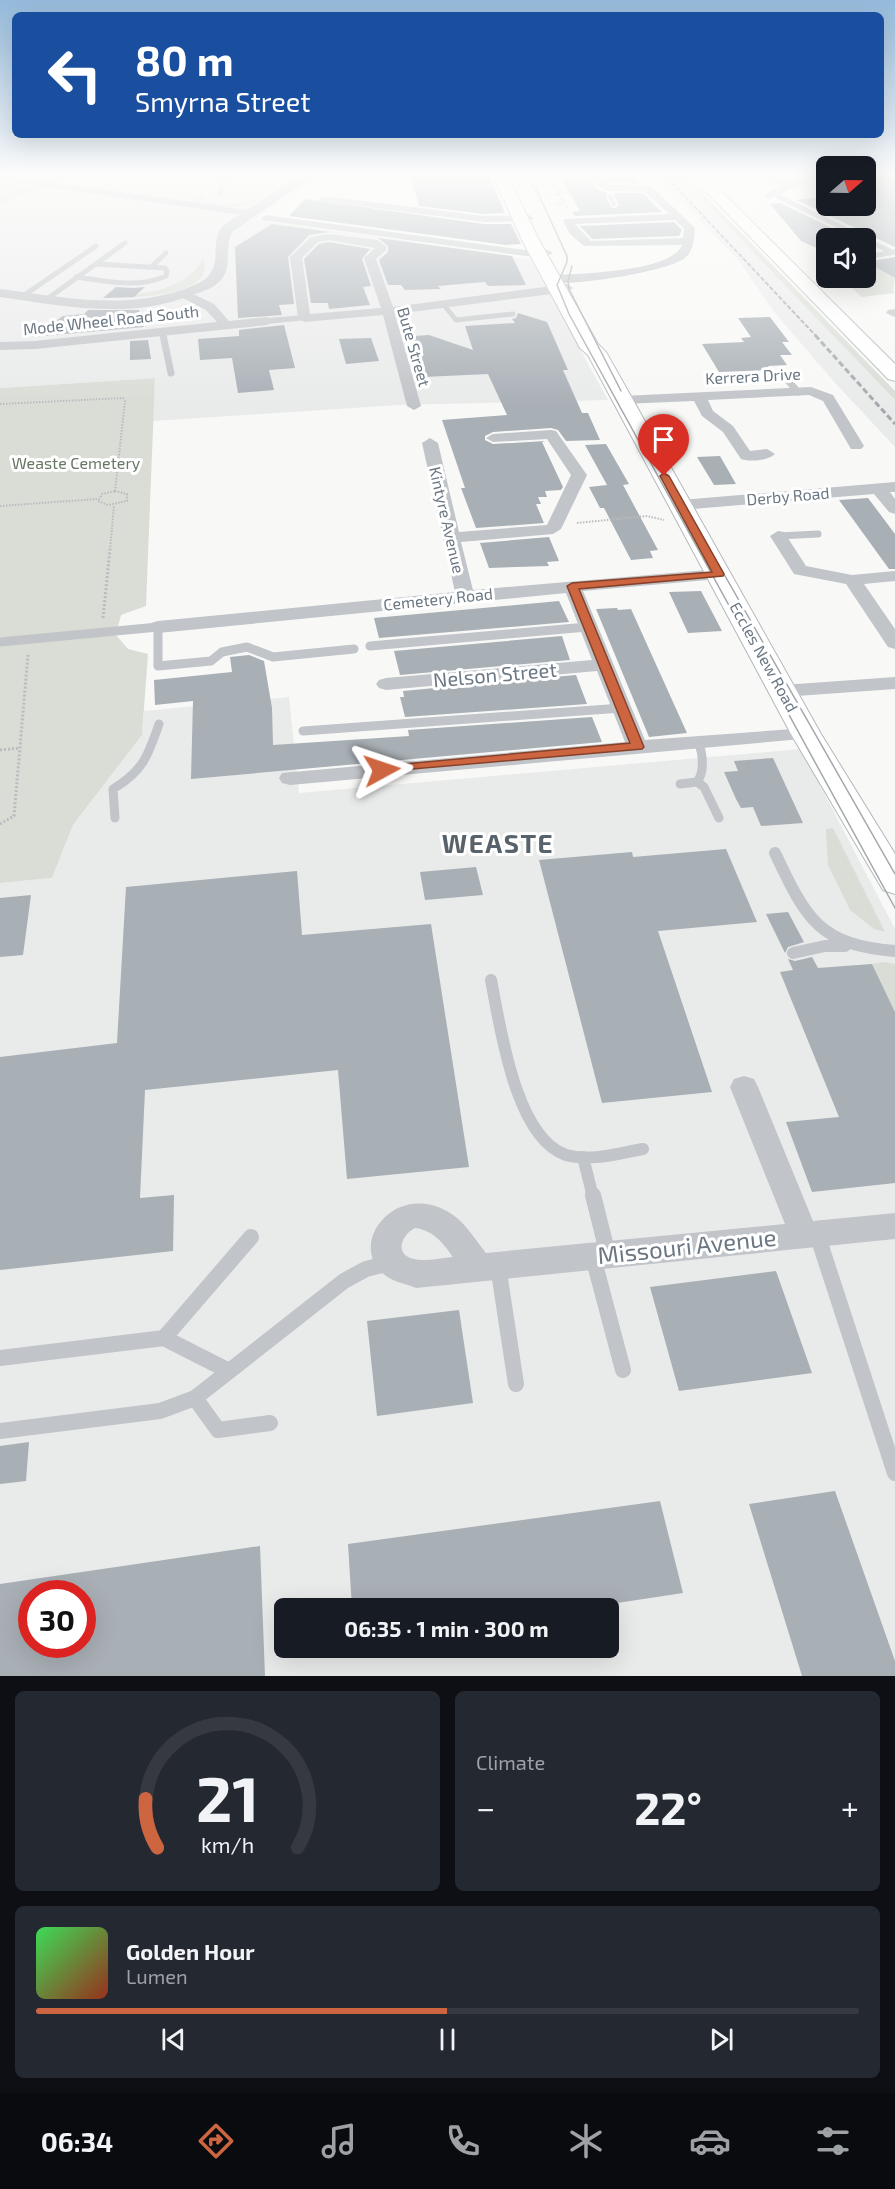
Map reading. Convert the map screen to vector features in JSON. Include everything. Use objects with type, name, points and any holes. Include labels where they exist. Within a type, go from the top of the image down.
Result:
[{"type":"main road","points":[[772,251],[895,375]]},
{"type":"main road","points":[[794,251],[854,309]]},
{"type":"main road","name":"Eccles New Road","points":[[542,253],[598,347],[596,352],[806,734],[895,882]]},
{"type":"main road","name":"Eccles New Road","points":[[828,773],[895,906]]},
{"type":"street","points":[[0,293],[86,304],[128,304],[155,301],[185,294],[208,283],[217,276],[220,251]]},
{"type":"street","name":"Bute Street","points":[[302,251],[296,257],[304,318]]},
{"type":"street","name":"Bute Street","points":[[379,251],[370,258],[388,311],[414,406]]},
{"type":"street","points":[[528,251],[542,253]]},
{"type":"street","points":[[267,321],[388,311],[606,276],[632,275],[682,255],[684,251]]},
{"type":"street","name":"Mode Wheel Road South","points":[[185,294],[210,307],[226,324]]},
{"type":"street","name":"Mode Wheel Road South","points":[[0,346],[35,345],[267,321]]},
{"type":"street","name":"Kerrera Drive","points":[[622,400],[811,391],[828,398],[856,446]]},
{"type":"street","points":[[699,396],[707,413],[728,429],[746,456],[767,454]]},
{"type":"street","points":[[452,538],[553,529],[579,475],[551,434],[493,438]]},
{"type":"street","name":"Kintyre Avenue","points":[[430,443],[465,596]]},
{"type":"street","name":"Derby Road","points":[[681,505],[895,487]]},
{"type":"street","points":[[878,488],[895,509]]},
{"type":"street","points":[[778,536],[800,570],[852,580],[895,576]]},
{"type":"street","name":"Cemetery Road","points":[[158,627],[465,596],[719,574]]},
{"type":"street","points":[[852,580],[895,643]]},
{"type":"street","points":[[572,586],[637,747]]},
{"type":"street","name":"Nelson Street","points":[[386,684],[604,665]]},
{"type":"street","points":[[783,692],[892,687]]},
{"type":"street","points":[[290,778],[806,734]]},
{"type":"street","points":[[744,1087],[810,1235]]},
{"type":"street","points":[[391,1263],[386,1250],[386,1237],[393,1226],[402,1219],[417,1215],[431,1218],[445,1226],[488,1266]]},
{"type":"street","name":"Missouri Avenue","points":[[391,1263],[400,1271],[416,1274],[895,1226]]},
{"type":"lane","points":[[23,296],[88,251]]},
{"type":"lane","points":[[47,299],[114,251]]},
{"type":"lane","points":[[876,255],[893,252]]},
{"type":"lane","points":[[151,267],[166,253]]},
{"type":"lane","points":[[76,278],[146,283],[166,276],[167,271],[165,268],[96,264]]},
{"type":"lane","points":[[443,303],[456,320],[513,315]]},
{"type":"lane","points":[[162,331],[171,373]]},
{"type":"lane","points":[[784,376],[798,392]]},
{"type":"lane","points":[[778,536],[818,534]]},
{"type":"lane","points":[[0,642],[158,627],[158,666],[211,662],[222,652],[247,647],[273,657],[354,649]]},
{"type":"lane","points":[[370,646],[587,627]]},
{"type":"lane","points":[[303,731],[622,708]]},
{"type":"lane","points":[[115,818],[113,789],[133,777],[144,766],[159,724]]},
{"type":"lane","points":[[697,782],[701,777],[702,751],[698,742]]},
{"type":"lane","points":[[680,784],[697,782],[704,787],[720,818]]},
{"type":"lane","points":[[775,853],[810,919],[829,937],[855,946]]},
{"type":"lane","points":[[793,953],[825,946],[855,946],[895,951]]},
{"type":"lane","points":[[491,980],[508,1066],[536,1126],[556,1150],[583,1157],[643,1149]]},
{"type":"lane","points":[[583,1157],[623,1370]]},
{"type":"lane","points":[[810,1235],[895,1473]]},
{"type":"lane","points":[[164,1338],[251,1237]]},
{"type":"lane","points":[[0,1431],[160,1411],[195,1398],[344,1281],[366,1269],[391,1263]]},
{"type":"lane","points":[[488,1266],[516,1384]]},
{"type":"lane","points":[[0,1358],[164,1338],[229,1371]]},
{"type":"lane","points":[[195,1398],[218,1430],[270,1423]]},
{"type":"path","points":[[0,404],[123,398],[125,401],[115,491]]},
{"type":"path","points":[[0,506],[97,499],[105,493],[115,491],[124,492],[129,496],[127,501],[114,505],[100,503],[97,499]]},
{"type":"path","points":[[101,633],[114,505]]},
{"type":"path","points":[[555,526],[647,516]]},
{"type":"path","points":[[0,824],[14,816],[30,639]]},
{"type":"path","points":[[0,750],[20,748]]},
{"type":"shaded area","points":[[0,251],[476,251],[530,259],[608,400],[399,405],[153,421],[155,378],[0,388]]},
{"type":"shaded area","points":[[730,251],[752,251],[895,400],[895,447],[837,385],[774,312],[739,261]]},
{"type":"shaded area","points":[[289,697],[299,793],[801,749],[895,929],[895,1676],[0,1676],[0,883],[52,878],[73,825],[142,735],[144,711]]},
{"type":"green space","points":[[752,251],[759,251],[895,391],[895,400]]},
{"type":"green space","points":[[204,258],[204,272],[198,281],[187,287],[173,292],[140,297],[99,297],[143,293],[172,286],[195,270]]},
{"type":"green space","points":[[876,266],[895,278],[893,290],[895,293],[862,297],[852,288],[876,288]]},
{"type":"green space","name":"Weaste Cemetery","points":[[155,378],[146,606],[121,615],[116,635],[128,649],[148,654],[142,735],[73,825],[52,878],[0,883],[0,388]]},
{"type":"green space","points":[[833,828],[885,932],[874,929],[850,910],[828,865],[826,829]]},
{"type":"green space","points":[[883,962],[895,964],[895,1012],[872,964]]},
{"type":"building","points":[[235,251],[294,251],[288,257],[294,304],[279,305],[282,315],[238,318]]},
{"type":"building","points":[[312,251],[368,251],[362,259],[371,286],[363,287],[370,305],[329,309],[328,303],[311,303],[304,259]]},
{"type":"building","points":[[476,251],[512,256],[526,285],[488,286],[485,282],[438,286],[441,289],[405,290],[401,285],[388,285],[379,260],[388,252]]},
{"type":"building","points":[[895,257],[895,278],[876,268],[876,260]]},
{"type":"building","points":[[116,287],[145,287],[134,297],[103,298]]},
{"type":"building","points":[[88,310],[139,310],[144,327],[32,337],[63,316],[84,314]]},
{"type":"building","points":[[518,313],[547,322],[568,370],[563,370],[582,413],[588,413],[600,440],[566,441],[558,430],[551,428],[493,432],[485,436],[485,440],[493,444],[546,441],[542,442],[563,487],[561,490],[545,491],[547,497],[538,497],[541,504],[536,504],[544,523],[476,528],[461,488],[465,488],[442,420],[507,415],[488,374],[423,377],[413,336],[429,335],[473,350],[465,326],[515,323],[512,319],[516,318]]},
{"type":"building","points":[[770,317],[789,342],[782,342],[792,355],[780,355],[787,365],[768,366],[771,370],[719,372],[702,344],[744,342],[741,338],[751,337],[738,318]]},
{"type":"building","points":[[284,325],[295,368],[269,370],[274,390],[238,393],[232,358],[200,360],[198,339],[239,336],[239,330]]},
{"type":"building","points":[[371,338],[379,361],[346,364],[339,339]]},
{"type":"building","points":[[148,340],[151,359],[130,360],[130,341]]},
{"type":"building","points":[[606,444],[629,484],[623,485],[658,550],[650,551],[653,558],[631,560],[604,508],[600,508],[589,487],[607,485],[585,445]]},
{"type":"building","points":[[720,456],[736,484],[714,485],[697,457]]},
{"type":"building","points":[[868,498],[895,534],[895,569],[889,569],[839,500]]},
{"type":"building","points":[[549,537],[559,561],[547,562],[549,566],[489,568],[480,543]]},
{"type":"building","points":[[701,591],[722,631],[688,633],[669,592]]},
{"type":"building","points":[[559,601],[569,622],[379,638],[374,618]]},
{"type":"building","points":[[617,608],[618,610],[631,609],[687,733],[649,737],[596,609]]},
{"type":"building","points":[[562,636],[570,660],[400,675],[394,651]]},
{"type":"building","points":[[249,655],[264,661],[272,708],[273,745],[409,736],[408,730],[592,717],[602,742],[191,779],[193,701],[155,705],[154,680],[232,672],[230,657]]},
{"type":"building","points":[[576,675],[587,704],[405,717],[400,697],[404,697],[403,691]]},
{"type":"building","points":[[773,758],[803,823],[761,826],[753,807],[741,808],[724,772],[738,771],[734,761]]},
{"type":"building","points":[[726,849],[757,922],[658,931],[712,1092],[602,1103],[539,860],[632,852],[633,857]]},
{"type":"building","points":[[476,867],[483,895],[425,900],[420,872]]},
{"type":"building","points":[[297,871],[302,935],[431,924],[469,1167],[347,1179],[338,1070],[145,1090],[140,1198],[174,1195],[173,1251],[0,1270],[0,1057],[117,1043],[126,887]]},
{"type":"building","points":[[31,895],[23,955],[0,957],[0,898]]},
{"type":"building","points":[[788,912],[804,942],[788,947],[785,953],[766,914]]},
{"type":"building","points":[[812,957],[818,968],[872,964],[895,1012],[895,1183],[812,1192],[786,1122],[839,1117],[780,972],[793,970],[788,959],[795,961]]},
{"type":"building","points":[[776,1271],[812,1373],[679,1391],[650,1287]]},
{"type":"building","points":[[459,1310],[473,1403],[377,1416],[367,1321]]},
{"type":"building","points":[[29,1442],[26,1481],[0,1484],[0,1446]]},
{"type":"building","points":[[835,1491],[895,1661],[895,1676],[802,1676],[749,1504]]},
{"type":"building","points":[[660,1501],[683,1593],[619,1603],[619,1598],[351,1598],[348,1544]]},
{"type":"building","points":[[260,1546],[265,1676],[0,1676],[0,1584],[18,1581],[18,1658],[96,1658],[96,1580],[27,1580]]},
{"type":"tram line","points":[[565,251],[567,262],[557,285],[569,314],[895,908]]},
{"type":"tram line","points":[[572,266],[568,281],[569,289],[621,391]]},
{"type":"tram line","points":[[696,525],[895,874]]},
{"type":"railway","points":[[736,251],[816,336]]},
{"type":"railway","points":[[815,335],[895,424]]},
{"type":"district","name":"WEASTE","points":[[498,844]]},
{"type":"route","points":[[382,770],[637,747],[572,586],[719,574],[664,476]]}]
